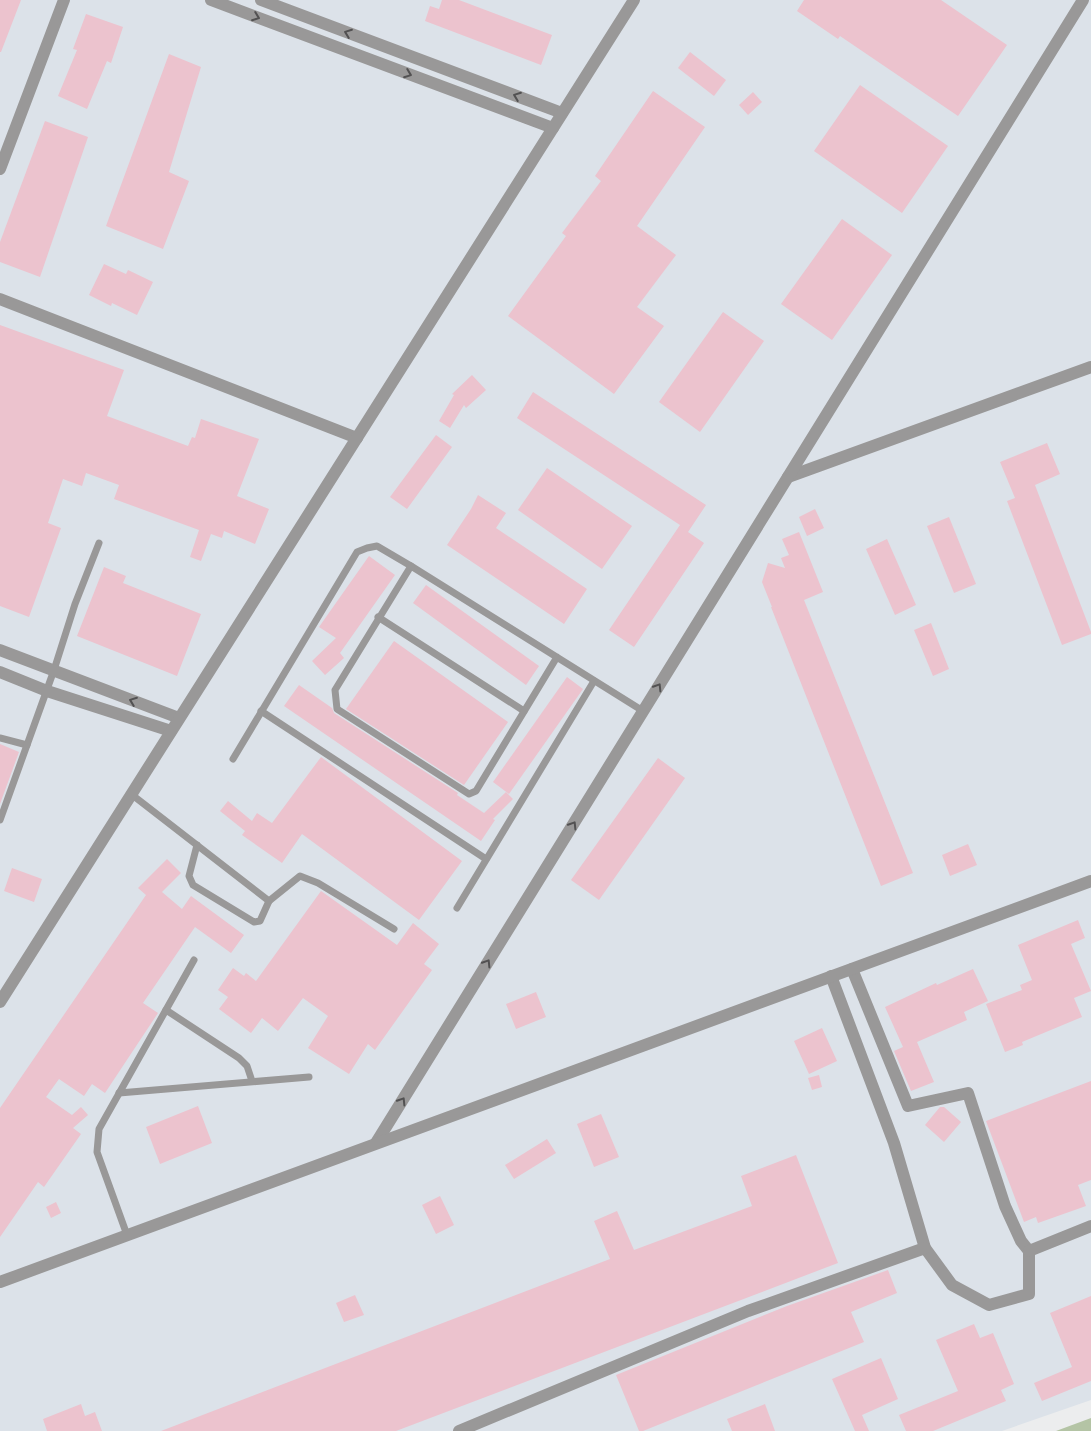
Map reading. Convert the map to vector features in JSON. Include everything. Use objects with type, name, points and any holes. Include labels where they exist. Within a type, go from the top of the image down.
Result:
[{"type":"street","points":[[0,169],[64,0]]},
{"type":"street","points":[[211,0],[553,128]]},
{"type":"street","points":[[261,0],[562,113]]},
{"type":"street","points":[[0,1002],[634,0]]},
{"type":"street","points":[[376,1143],[1083,0]]},
{"type":"street","points":[[0,299],[357,438]]},
{"type":"street","points":[[788,477],[1091,367]]},
{"type":"street","points":[[0,650],[179,718]]},
{"type":"street","points":[[0,672],[47,691],[171,731]]},
{"type":"street","points":[[0,1282],[1091,881]]},
{"type":"street","points":[[831,976],[894,1143],[925,1248],[952,1285],[988,1305],[1029,1294],[1029,1251],[1021,1242],[1005,1206],[968,1093],[908,1106],[852,969]]},
{"type":"street","points":[[1029,1251],[1091,1226]]},
{"type":"street","points":[[459,1431],[748,1311],[925,1248]]},
{"type":"lane","points":[[0,820],[47,691],[75,604],[99,543]]},
{"type":"lane","points":[[232,758],[357,552],[377,546],[643,711]]},
{"type":"lane","points":[[411,566],[335,690],[337,709],[469,794],[476,791],[557,657]]},
{"type":"lane","points":[[378,617],[524,711]]},
{"type":"lane","points":[[456,908],[594,681]]},
{"type":"lane","points":[[261,711],[486,859]]},
{"type":"lane","points":[[0,738],[27,745]]},
{"type":"lane","points":[[131,794],[270,901]]},
{"type":"lane","points":[[197,845],[189,876],[193,885],[254,922],[260,921],[270,901],[300,876],[318,883],[394,930]]},
{"type":"lane","points":[[127,1235],[97,1152],[99,1129],[194,960]]},
{"type":"lane","points":[[166,1010],[239,1058],[247,1066],[252,1081]]},
{"type":"lane","points":[[119,1092],[309,1076]]},
{"type":"shaded area","points":[[0,0],[1091,0],[1091,1400],[1002,1431],[0,1431]]},
{"type":"green space","points":[[1091,1418],[1091,1431],[1056,1431]]},
{"type":"building","points":[[0,0],[21,0],[1,52],[0,52]]},
{"type":"building","points":[[442,0],[459,0],[552,35],[541,65],[425,21],[430,6],[439,9]]},
{"type":"building","points":[[804,0],[941,0],[1007,45],[958,116],[840,36],[838,39],[797,11]]},
{"type":"building","points":[[86,14],[123,27],[111,63],[107,61],[87,109],[58,96],[77,50],[73,49]]},
{"type":"building","points":[[690,52],[726,80],[714,96],[678,68]]},
{"type":"building","points":[[169,54],[201,67],[169,172],[189,181],[163,249],[106,226]]},
{"type":"building","points":[[860,85],[948,146],[902,213],[814,151]]},
{"type":"building","points":[[653,91],[705,127],[637,226],[676,255],[637,307],[664,326],[614,394],[508,316],[566,236],[562,233],[601,181],[595,176]]},
{"type":"building","points":[[753,92],[762,102],[748,115],[739,105]]},
{"type":"building","points":[[45,121],[88,137],[40,277],[0,262],[0,242]]},
{"type":"building","points":[[842,219],[892,255],[832,340],[781,304]]},
{"type":"building","points":[[104,264],[126,274],[128,270],[153,282],[137,315],[112,303],[111,306],[89,295]]},
{"type":"building","points":[[723,312],[764,341],[700,432],[659,402]]},
{"type":"building","points":[[0,325],[124,370],[107,416],[188,446],[192,437],[195,438],[201,419],[259,439],[237,496],[269,509],[255,544],[224,531],[222,538],[211,534],[201,561],[190,557],[199,530],[114,499],[119,485],[86,473],[82,486],[63,479],[48,523],[61,528],[29,617],[0,606]]},
{"type":"building","points":[[472,375],[486,390],[466,408],[464,405],[450,428],[439,421],[454,395],[452,394]]},
{"type":"building","points":[[533,392],[706,505],[688,532],[704,543],[634,647],[609,630],[680,525],[517,418]]},
{"type":"building","points":[[436,435],[452,447],[407,509],[390,497]]},
{"type":"building","points":[[1047,443],[1060,474],[1035,485],[1091,632],[1091,634],[1062,645],[1007,501],[1015,498],[1000,462]]},
{"type":"building","points":[[547,468],[632,526],[602,569],[518,510]]},
{"type":"building","points":[[478,495],[506,513],[496,528],[587,589],[564,624],[447,545]]},
{"type":"building","points":[[815,509],[824,528],[807,536],[799,517]]},
{"type":"building","points":[[949,517],[976,584],[954,593],[927,526]]},
{"type":"building","points":[[799,532],[823,592],[804,600],[913,873],[881,886],[762,582],[768,563],[785,568],[781,558],[789,555],[782,539]]},
{"type":"building","points":[[887,539],[916,605],[895,615],[866,549]]},
{"type":"building","points":[[369,556],[395,575],[340,653],[344,658],[325,675],[312,661],[336,638],[319,627]]},
{"type":"building","points":[[104,567],[126,576],[123,583],[201,614],[177,676],[77,636]]},
{"type":"building","points":[[426,585],[539,666],[526,685],[413,603]]},
{"type":"building","points":[[931,623],[949,669],[933,676],[914,630]]},
{"type":"building","points":[[394,641],[508,722],[464,785],[346,709]]},
{"type":"building","points":[[567,677],[583,689],[509,794],[493,782]]},
{"type":"building","points":[[299,685],[332,708],[334,713],[458,793],[457,795],[484,813],[506,792],[513,799],[493,819],[495,820],[481,841],[284,706]]},
{"type":"building","points":[[0,744],[19,752],[0,804]]},
{"type":"building","points":[[321,757],[462,861],[419,920],[302,834],[282,863],[242,835],[245,831],[220,811],[228,801],[252,821],[257,813],[272,823]]},
{"type":"building","points":[[658,758],[685,778],[599,900],[571,880]]},
{"type":"building","points":[[968,844],[977,865],[950,876],[942,855]]},
{"type":"building","points":[[167,859],[181,873],[162,892],[182,909],[191,896],[244,935],[231,953],[195,927],[143,1003],[158,1013],[105,1093],[92,1084],[84,1096],[59,1079],[46,1097],[72,1115],[81,1107],[88,1115],[73,1128],[81,1134],[44,1187],[38,1182],[0,1237],[0,1108],[146,895],[138,888]]},
{"type":"building","points":[[12,868],[42,879],[34,902],[4,891]]},
{"type":"building","points":[[321,891],[397,945],[413,923],[439,944],[424,964],[432,970],[375,1050],[368,1044],[349,1074],[308,1048],[328,1016],[303,998],[278,1031],[262,1018],[251,1033],[219,1009],[228,997],[218,990],[233,968],[244,976],[246,973],[256,981]]},
{"type":"building","points":[[1078,920],[1085,938],[1071,944],[1091,991],[1074,998],[1082,1017],[1022,1042],[1023,1045],[1005,1052],[986,1004],[1022,990],[1020,985],[1032,980],[1018,945]]},
{"type":"building","points":[[973,969],[988,1001],[964,1012],[967,1020],[917,1042],[934,1082],[911,1091],[894,1051],[903,1047],[885,1007],[936,983],[937,985]]},
{"type":"building","points":[[536,992],[546,1017],[516,1029],[506,1004]]},
{"type":"building","points":[[822,1028],[837,1061],[809,1074],[794,1041]]},
{"type":"building","points":[[819,1075],[822,1087],[812,1090],[808,1078]]},
{"type":"building","points":[[1091,1081],[1091,1180],[1078,1185],[1086,1206],[1038,1223],[1036,1217],[1024,1222],[986,1121]]},
{"type":"building","points":[[198,1106],[212,1143],[160,1164],[146,1127]]},
{"type":"building","points":[[940,1107],[944,1107],[961,1122],[944,1142],[925,1125]]},
{"type":"building","points":[[601,1114],[619,1157],[594,1167],[577,1124]]},
{"type":"building","points":[[547,1139],[556,1153],[514,1179],[505,1165]]},
{"type":"building","points":[[796,1155],[838,1263],[396,1431],[161,1431],[610,1259],[594,1221],[617,1211],[634,1250],[752,1206],[741,1176]]},
{"type":"building","points":[[440,1196],[454,1225],[436,1234],[422,1205]]},
{"type":"building","points":[[56,1202],[61,1213],[51,1218],[46,1207]]},
{"type":"building","points":[[888,1270],[897,1293],[851,1312],[864,1342],[639,1431],[616,1375],[787,1306]]},
{"type":"building","points":[[355,1295],[364,1315],[344,1322],[336,1303]]},
{"type":"building","points":[[1091,1296],[1091,1381],[1042,1401],[1034,1383],[1072,1367],[1050,1313]]},
{"type":"building","points":[[974,1324],[980,1338],[993,1333],[1014,1384],[1001,1390],[1006,1401],[933,1431],[906,1431],[899,1415],[958,1391],[936,1340]]},
{"type":"building","points":[[881,1358],[898,1399],[862,1415],[869,1431],[855,1431],[832,1379]]},
{"type":"building","points":[[81,1404],[85,1416],[95,1412],[102,1431],[47,1431],[43,1419]]},
{"type":"building","points":[[765,1404],[775,1431],[732,1431],[727,1419]]}]
